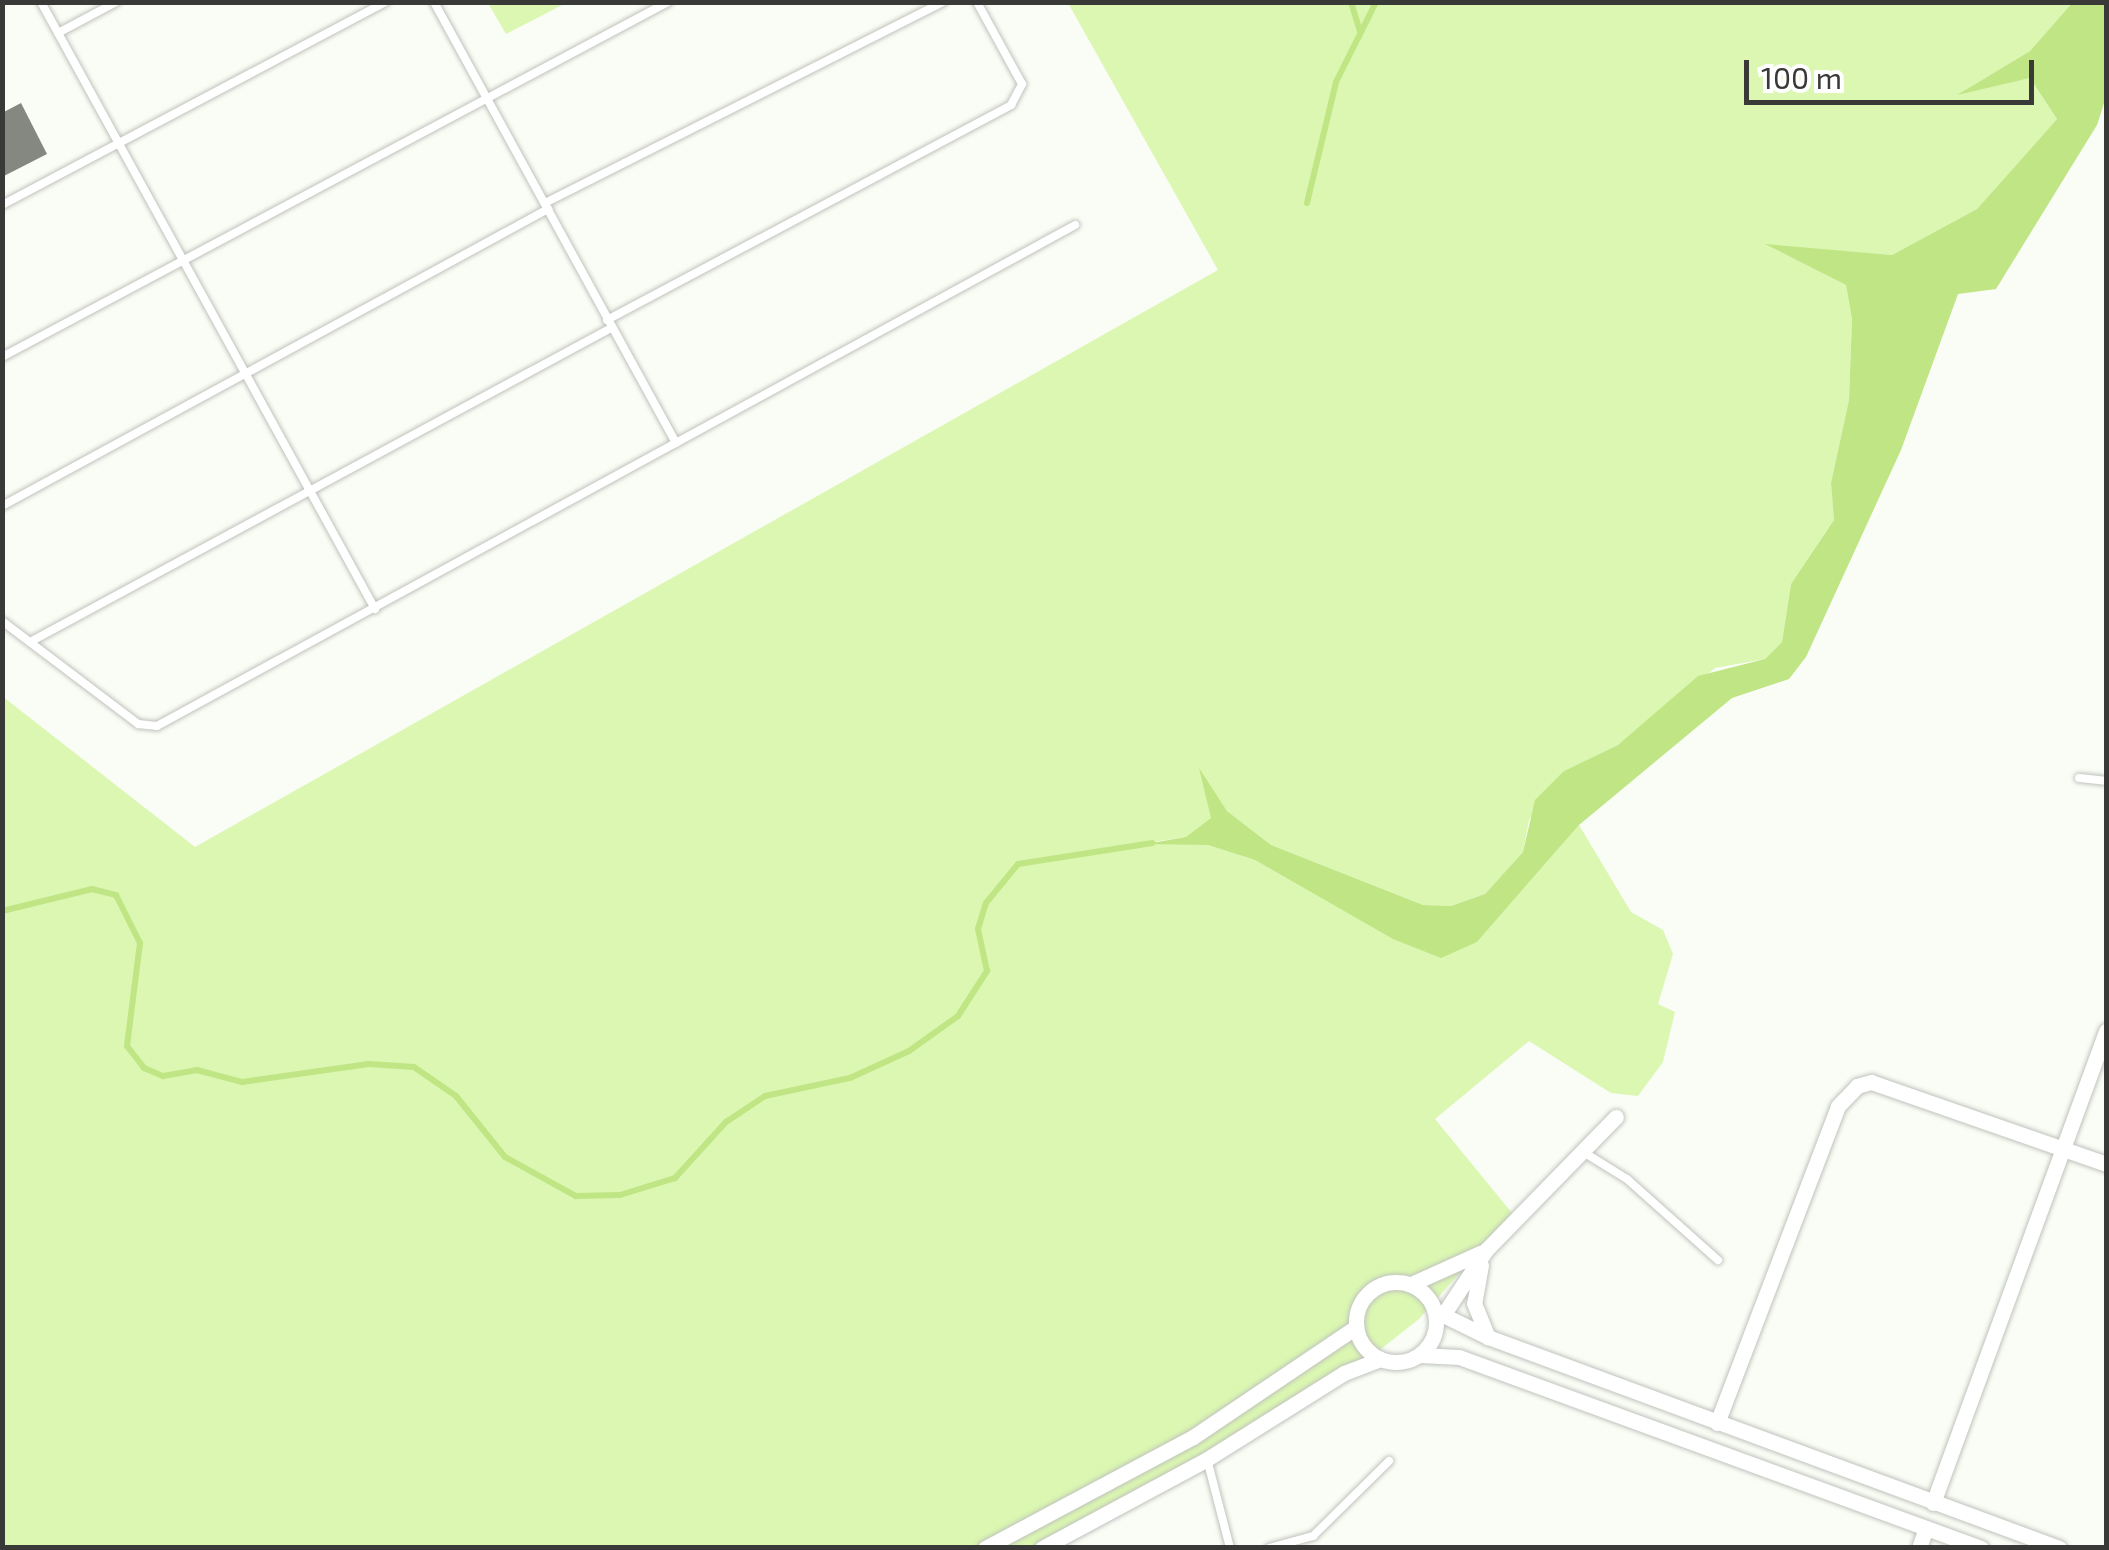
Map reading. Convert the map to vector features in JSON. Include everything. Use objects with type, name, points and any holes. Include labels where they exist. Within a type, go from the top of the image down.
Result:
[{"type":"street","points":[[1933,1503],[2106,1030]]},
{"type":"street","points":[[1717,1422],[1846,1093],[1871,1082],[2106,1164]]},
{"type":"street","points":[[1420,1355],[1435,1335],[1439,1313],[1486,1250],[1616,1118]]},
{"type":"street","points":[[1380,1359],[1356,1328],[1357,1311],[1371,1290],[1386,1283],[1411,1284],[1446,1274],[1486,1250]]},
{"type":"street","points":[[1486,1250],[1474,1303],[1488,1337]]},
{"type":"street","points":[[1411,1284],[1439,1313],[1488,1337],[2059,1548]]},
{"type":"street","points":[[986,1548],[1193,1437],[1356,1328]]},
{"type":"street","points":[[1042,1548],[1207,1460],[1344,1372],[1380,1359],[1396,1362],[1420,1355],[1459,1357],[1981,1548]]},
{"type":"street","points":[[1919,1548],[1926,1528]]},
{"type":"lane","points":[[42,2],[374,610]]},
{"type":"lane","points":[[58,34],[116,2]]},
{"type":"lane","points":[[2,205],[386,2]]},
{"type":"lane","points":[[434,2],[676,443]]},
{"type":"lane","points":[[2,357],[668,2]]},
{"type":"lane","points":[[2,506],[546,206],[943,2]]},
{"type":"lane","points":[[30,642],[1011,105],[1022,84],[977,2]]},
{"type":"lane","points":[[2,621],[138,724],[158,726],[1075,224]]},
{"type":"lane","points":[[2079,778],[2106,781]]},
{"type":"lane","points":[[1585,1153],[1628,1179],[1718,1260]]},
{"type":"lane","points":[[1207,1460],[1230,1548]]},
{"type":"lane","points":[[1269,1548],[1313,1536],[1389,1461]]},
{"type":"shaded area","points":[[488,3],[566,3],[506,34]]},
{"type":"shaded area","points":[[1068,3],[2072,3],[2030,51],[1962,92],[2030,78],[2057,119],[1977,209],[1892,255],[1770,246],[1846,285],[1852,319],[1849,400],[1831,483],[1834,520],[1791,584],[1782,642],[1765,659],[1715,668],[1618,745],[1564,771],[1529,820],[1523,852],[1485,894],[1451,906],[1423,905],[1271,845],[1227,811],[1201,772],[1212,818],[1186,837],[1153,842],[1208,845],[1255,860],[1316,894],[1477,942],[1579,825],[1631,912],[1663,930],[1673,954],[1658,1004],[1675,1012],[1663,1062],[1638,1096],[1611,1093],[1529,1041],[1435,1119],[1512,1213],[1419,1319],[1362,1364],[1039,1547],[3,1547],[2,696],[195,847],[1218,270]]},
{"type":"shaded area","points":[[2072,3],[2106,3],[2106,97],[2097,125],[1996,289],[1958,294],[1901,450],[1806,657],[1789,679],[1732,698],[1579,825],[1477,942],[1441,958],[1393,939],[1255,860],[1208,845],[1146,844],[1186,837],[1211,818],[1199,768],[1227,811],[1271,845],[1423,905],[1451,906],[1485,894],[1523,852],[1535,800],[1564,771],[1618,745],[1698,676],[1765,659],[1782,642],[1791,584],[1834,520],[1831,483],[1849,400],[1852,319],[1846,285],[1765,244],[1892,255],[1977,209],[2057,119],[2030,78],[1957,95],[2030,51]]},
{"type":"building","points":[[21,103],[47,154],[2,177],[2,113]]},
{"type":"waterway","points":[[1351,2],[1360,32]]},
{"type":"waterway","points":[[1307,203],[1336,82],[1376,2]]},
{"type":"waterway","points":[[2,911],[92,889],[116,895],[140,943],[127,1046],[144,1068],[163,1076],[197,1070],[242,1082],[369,1064],[414,1067],[456,1096],[505,1157],[576,1196],[620,1195],[675,1178],[726,1122],[765,1096],[850,1078],[909,1051],[958,1016],[987,971],[978,929],[986,903],[1018,864],[1152,843]]}]
